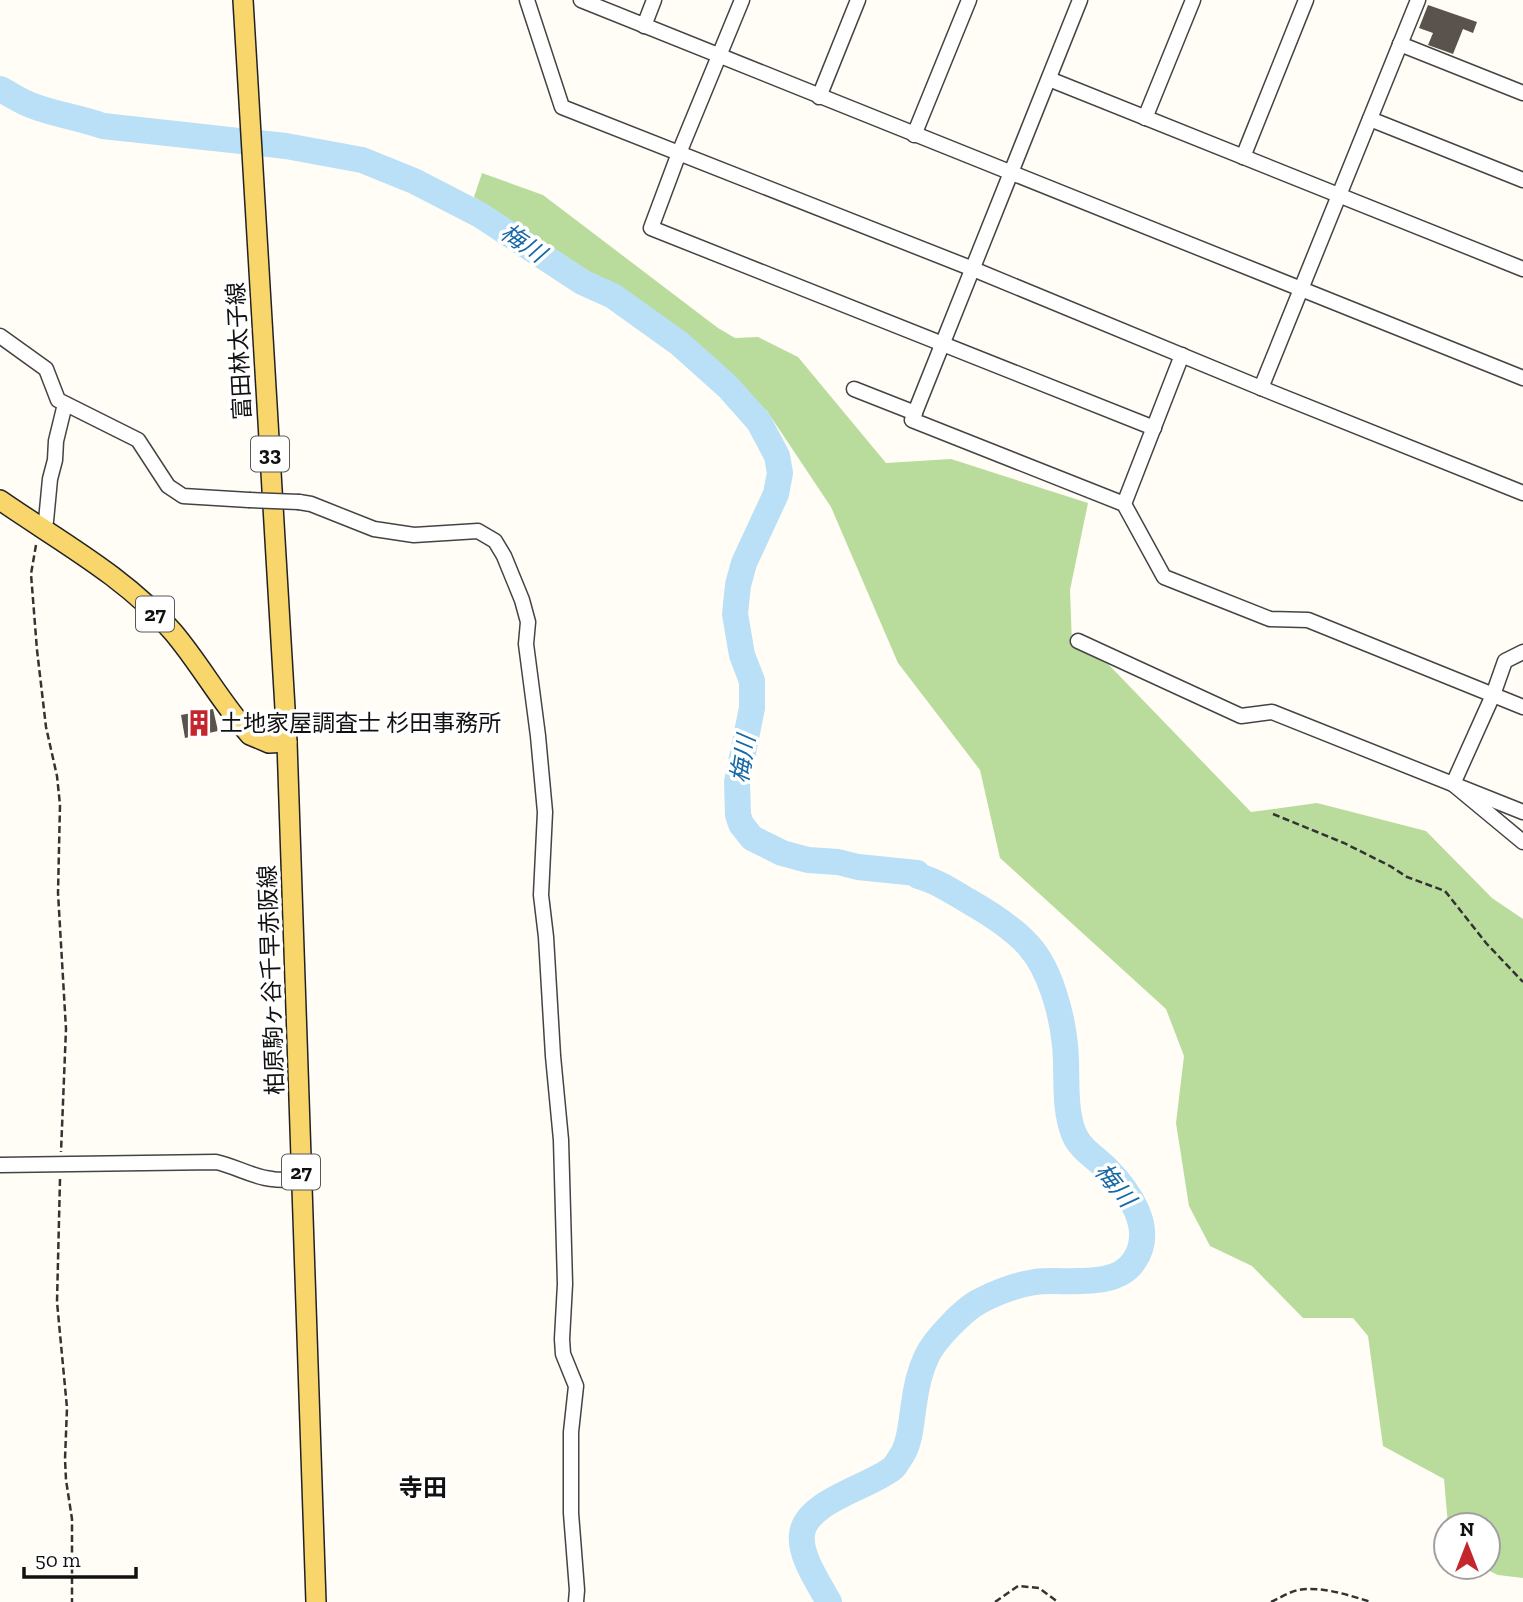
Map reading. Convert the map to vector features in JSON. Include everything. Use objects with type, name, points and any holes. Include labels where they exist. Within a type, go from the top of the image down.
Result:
[{"type":"main road","name":"富田林太子線","points":[[243,0],[287,742]]},
{"type":"main road","name":"27","points":[[0,499],[104,571],[153,611],[173,632],[250,735],[269,743],[287,742]]},
{"type":"main road","name":"柏原駒ヶ谷千早赤阪線","points":[[287,742],[316,1602]]},
{"type":"street","points":[[527,0],[562,107],[1523,493]]},
{"type":"street","points":[[582,0],[1523,379]]},
{"type":"street","points":[[644,26],[654,0]]},
{"type":"street","points":[[742,0],[651,228],[1154,428]]},
{"type":"street","points":[[820,97],[858,0]]},
{"type":"street","points":[[914,135],[969,0]]},
{"type":"street","points":[[1080,0],[912,420],[1124,504],[1164,577],[1270,618],[1308,620],[1523,707]]},
{"type":"street","points":[[1146,118],[1193,0]]},
{"type":"street","points":[[1243,157],[1306,0]]},
{"type":"street","points":[[1261,388],[1418,0]]},
{"type":"street","points":[[1401,44],[1523,93]]},
{"type":"street","points":[[1049,79],[1523,269]]},
{"type":"street","points":[[1370,119],[1523,180]]},
{"type":"street","points":[[0,336],[46,369],[58,400],[138,440],[168,486],[183,496],[311,504],[374,529],[414,536],[478,531],[495,541],[504,556],[528,622],[526,643],[545,812],[541,895],[561,1140],[565,1284],[562,1339],[563,1354],[576,1386],[571,1432],[571,1513],[578,1590],[576,1602]]},
{"type":"street","points":[[1124,504],[1182,355]]},
{"type":"street","points":[[855,388],[915,413]]},
{"type":"street","points":[[42,528],[46,521],[56,441],[65,404]]},
{"type":"street","points":[[1078,641],[1241,716],[1272,712],[1523,812]]},
{"type":"street","points":[[1453,784],[1493,695],[1505,661],[1523,652]]},
{"type":"street","points":[[1453,784],[1523,842]]},
{"type":"street","points":[[0,1164],[216,1162],[271,1180],[302,1179]]},
{"type":"path","points":[[42,528],[37,536],[31,575],[46,727],[57,776],[60,805],[58,893],[66,1029],[57,1302],[67,1408],[66,1480],[72,1519],[72,1602]]},
{"type":"path","points":[[1273,814],[1343,843],[1407,877],[1445,891],[1486,943],[1523,982]]},
{"type":"path","points":[[995,1602],[1018,1586],[1039,1588],[1058,1602]]},
{"type":"path","points":[[1271,1602],[1296,1590],[1318,1590],[1371,1602]]},
{"type":"green space","points":[[482,173],[543,195],[718,328],[735,338],[758,337],[798,357],[886,463],[951,459],[1088,503],[1070,590],[1072,645],[1109,665],[1251,812],[1317,803],[1426,831],[1492,898],[1523,919],[1523,1578],[1502,1575],[1502,1511],[1447,1511],[1444,1479],[1383,1446],[1368,1336],[1353,1318],[1303,1318],[1252,1266],[1210,1246],[1189,1206],[1176,1123],[1184,1056],[1166,1009],[1000,858],[980,770],[898,663],[831,507],[767,411],[669,323],[474,197]]},
{"type":"building","points":[[1428,5],[1477,22],[1473,33],[1463,29],[1453,54],[1428,45],[1433,33],[1419,28]]},
{"type":"building","name":"土地家屋調査士 杉田事務所","points":[[213,709],[218,731],[185,738],[181,715]]},
{"type":"waterway","name":"梅川","points":[[0,89],[31,105],[103,126],[286,146],[362,160],[414,181],[480,215],[582,282],[613,296],[680,344],[728,387],[759,422],[777,456],[780,473],[776,494],[744,563],[738,585],[735,614],[742,655],[752,681],[752,708],[737,782],[738,815],[741,824],[752,838],[782,853],[808,860],[917,873],[918,876],[945,887],[986,911],[1023,939],[1043,967],[1058,1006],[1065,1045],[1068,1113],[1074,1134],[1084,1148],[1115,1177],[1131,1199],[1141,1224],[1142,1236],[1134,1261],[1126,1270],[1115,1276],[1089,1281],[1035,1282],[1007,1289],[973,1305],[942,1335],[921,1369],[907,1443],[896,1465],[883,1475],[826,1504],[806,1522],[802,1534],[804,1551],[829,1602]]},
{"type":"place","name":"土地家屋調査士 杉田事務所","points":[[199,723]]},
{"type":"district","name":"寺田","points":[[423,1488]]}]
